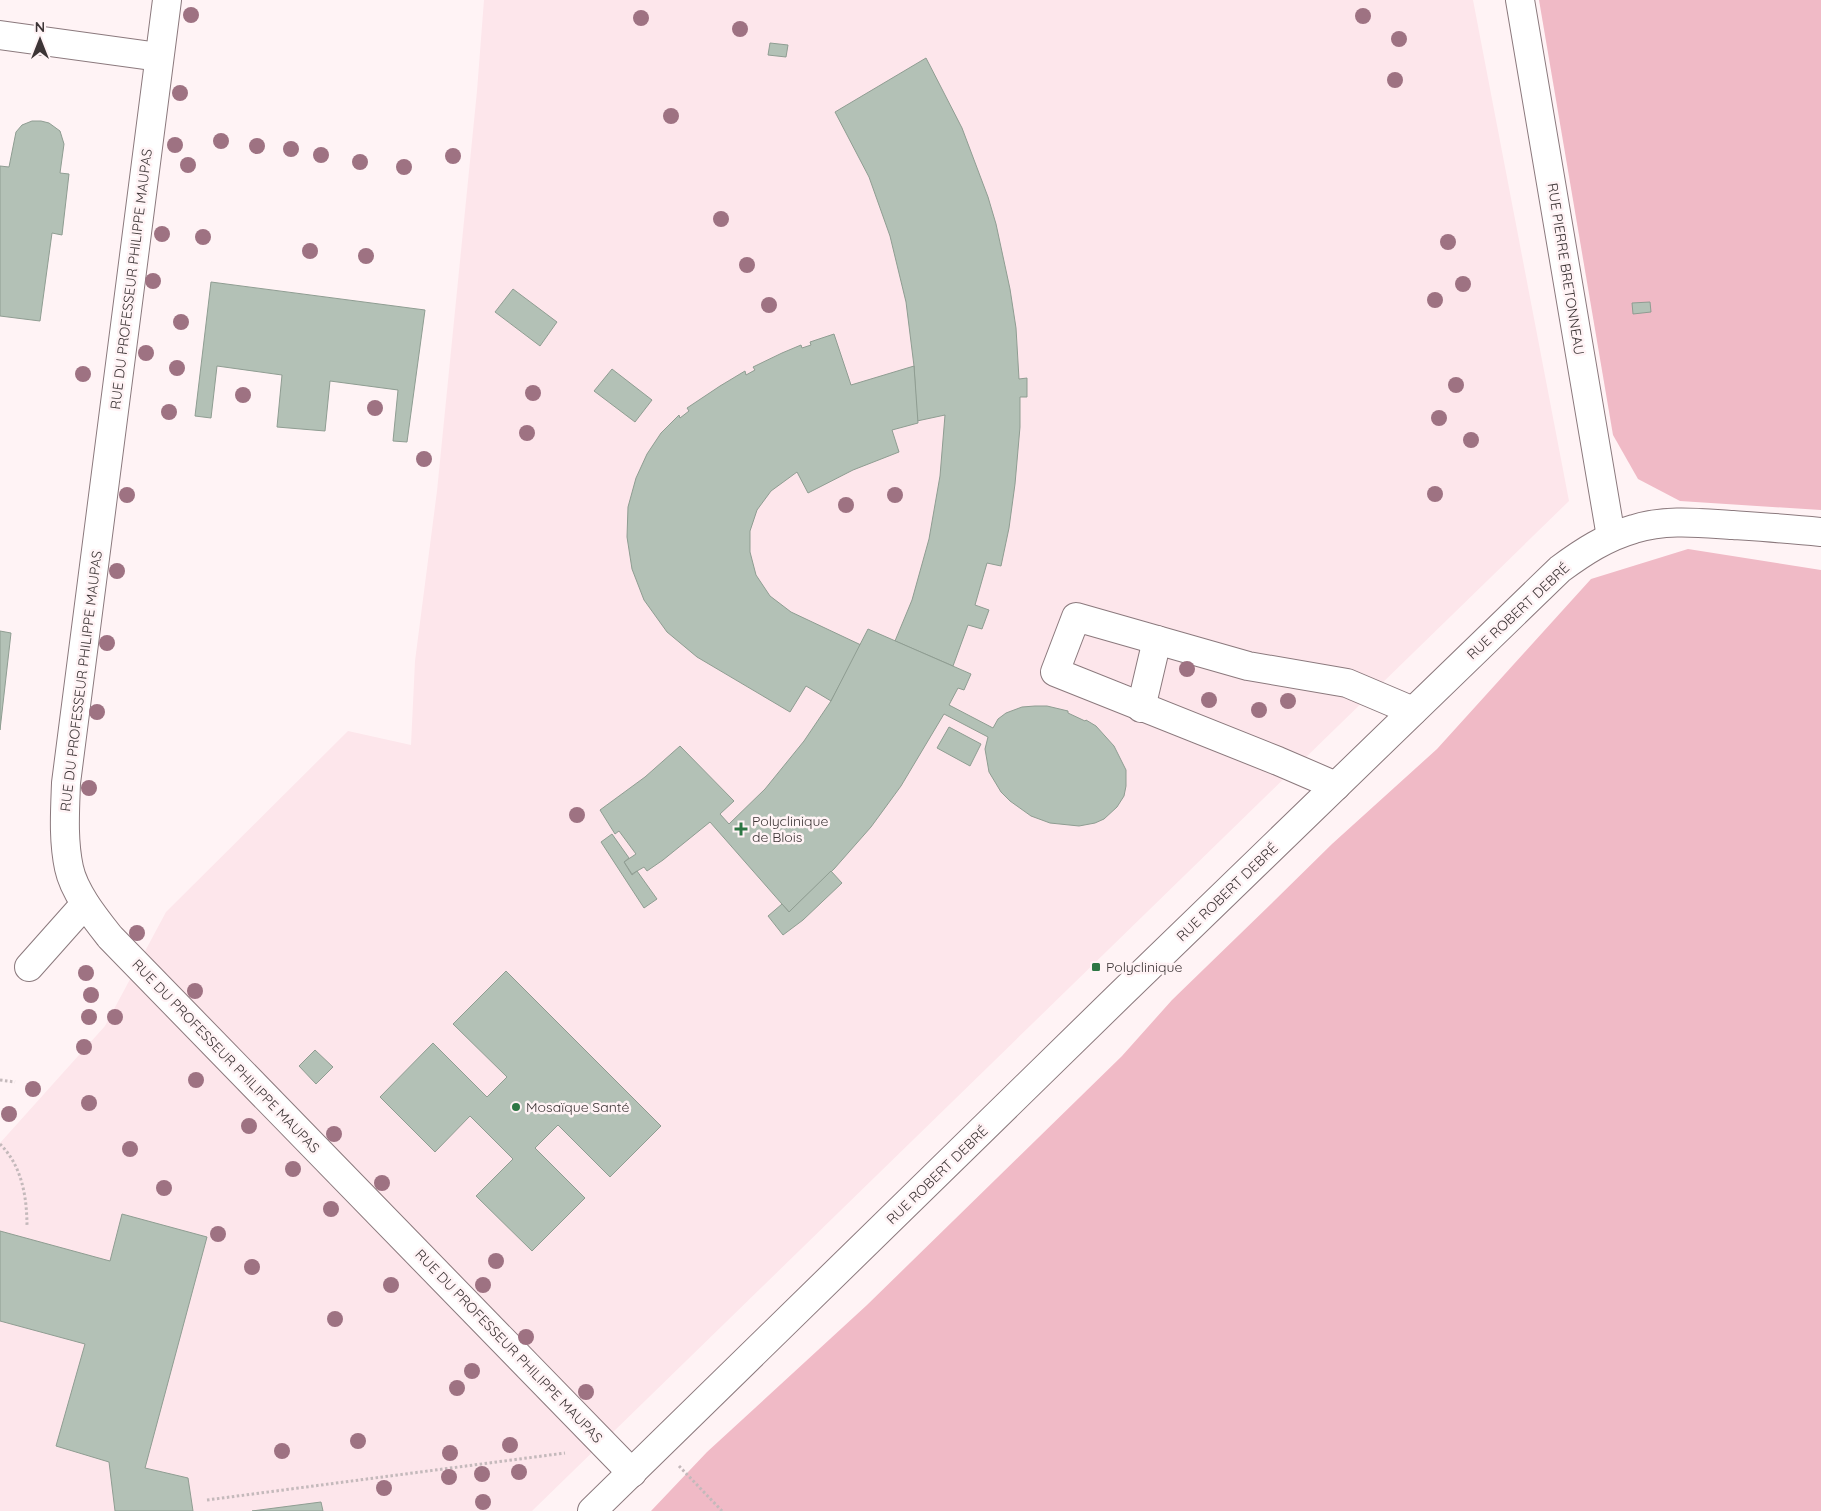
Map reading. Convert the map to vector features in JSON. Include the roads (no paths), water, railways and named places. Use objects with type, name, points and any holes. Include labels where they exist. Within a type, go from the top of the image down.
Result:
[{"type":"street","name":"RUE DU PROFESSEUR PHILIPPE MAUPAS","points":[[167,0],[66,783],[65,830],[69,869],[85,904],[110,937],[632,1473]]},
{"type":"street","name":"RUE PIERRE BRETONNEAU","points":[[1520,0],[1611,537]]},
{"type":"street","points":[[0,35],[159,57]]},
{"type":"street","name":"RUE ROBERT DEBRÉ","points":[[592,1511],[1121,994],[1560,569],[1585,551],[1611,537],[1658,524],[1685,522],[1821,532]]},
{"type":"street","points":[[1336,786],[1055,672],[1076,617],[1248,666],[1347,683],[1413,711]]},
{"type":"street","points":[[1141,708],[1157,640]]},
{"type":"street","points":[[29,967],[85,904]]},
{"type":"place","name":"Polyclinique de Blois","points":[[741,829]]},
{"type":"place","name":"Polyclinique","points":[[1096,967]]},
{"type":"place","name":"Mosaïque Santé","points":[[516,1107]]}]
